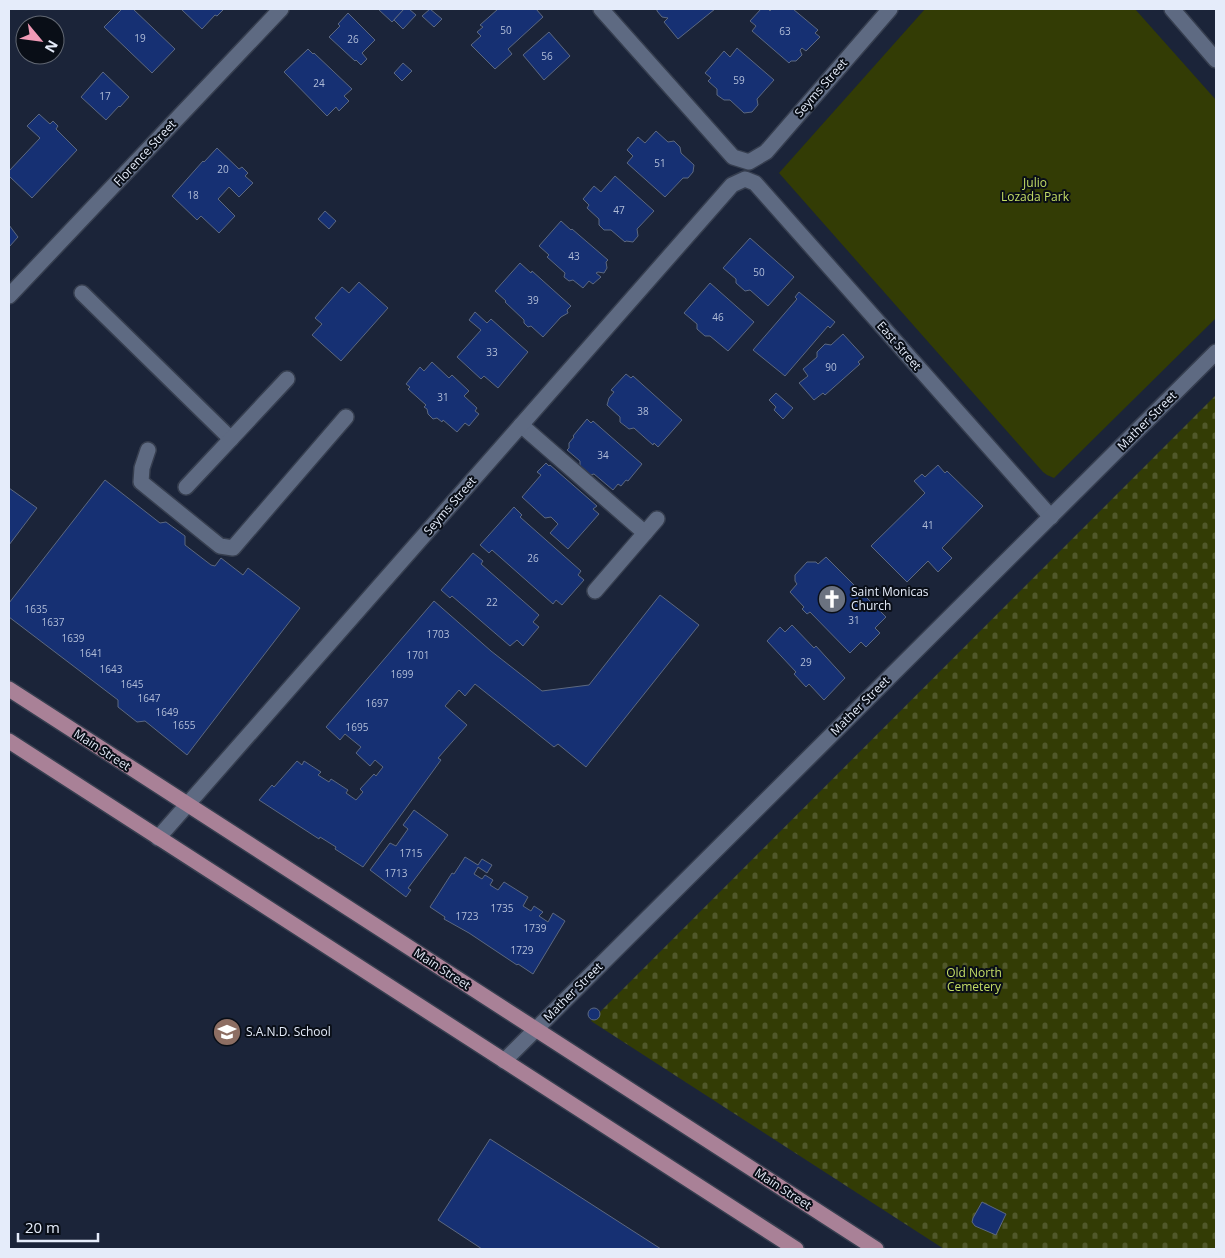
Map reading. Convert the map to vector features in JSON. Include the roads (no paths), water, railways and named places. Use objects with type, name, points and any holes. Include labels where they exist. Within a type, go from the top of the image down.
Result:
[{"type":"main road","name":"Main Street","points":[[9,689],[876,1249]]},
{"type":"main road","points":[[9,741],[796,1249]]},
{"type":"street","name":"Florence Street","points":[[9,296],[282,9]]},
{"type":"street","name":"Seyms Street","points":[[601,9],[733,157],[749,162],[766,152],[890,9]]},
{"type":"street","points":[[1172,9],[1216,60]]},
{"type":"street","name":"Seyms Street","points":[[158,838],[732,185],[745,179]]},
{"type":"street","name":"East Street","points":[[745,179],[755,183],[1050,517]]},
{"type":"street","points":[[82,293],[231,439]]},
{"type":"street","name":"Mather Street","points":[[504,1061],[1216,352]]},
{"type":"street","points":[[186,487],[287,379]]},
{"type":"street","points":[[148,450],[142,468],[141,482],[220,546],[233,548],[346,417]]},
{"type":"street","points":[[521,425],[645,533]]},
{"type":"street","points":[[595,591],[657,519]]},
{"type":"place","name":"Saint Monicas Church","points":[[832,599]]},
{"type":"place","name":"S.A.N.D. School","points":[[227,1032]]},
{"type":"park label","name":"Julio Lozada Park","points":[[1035,190]]},
{"type":"park label","name":"Old North Cemetery","points":[[974,980]]}]
